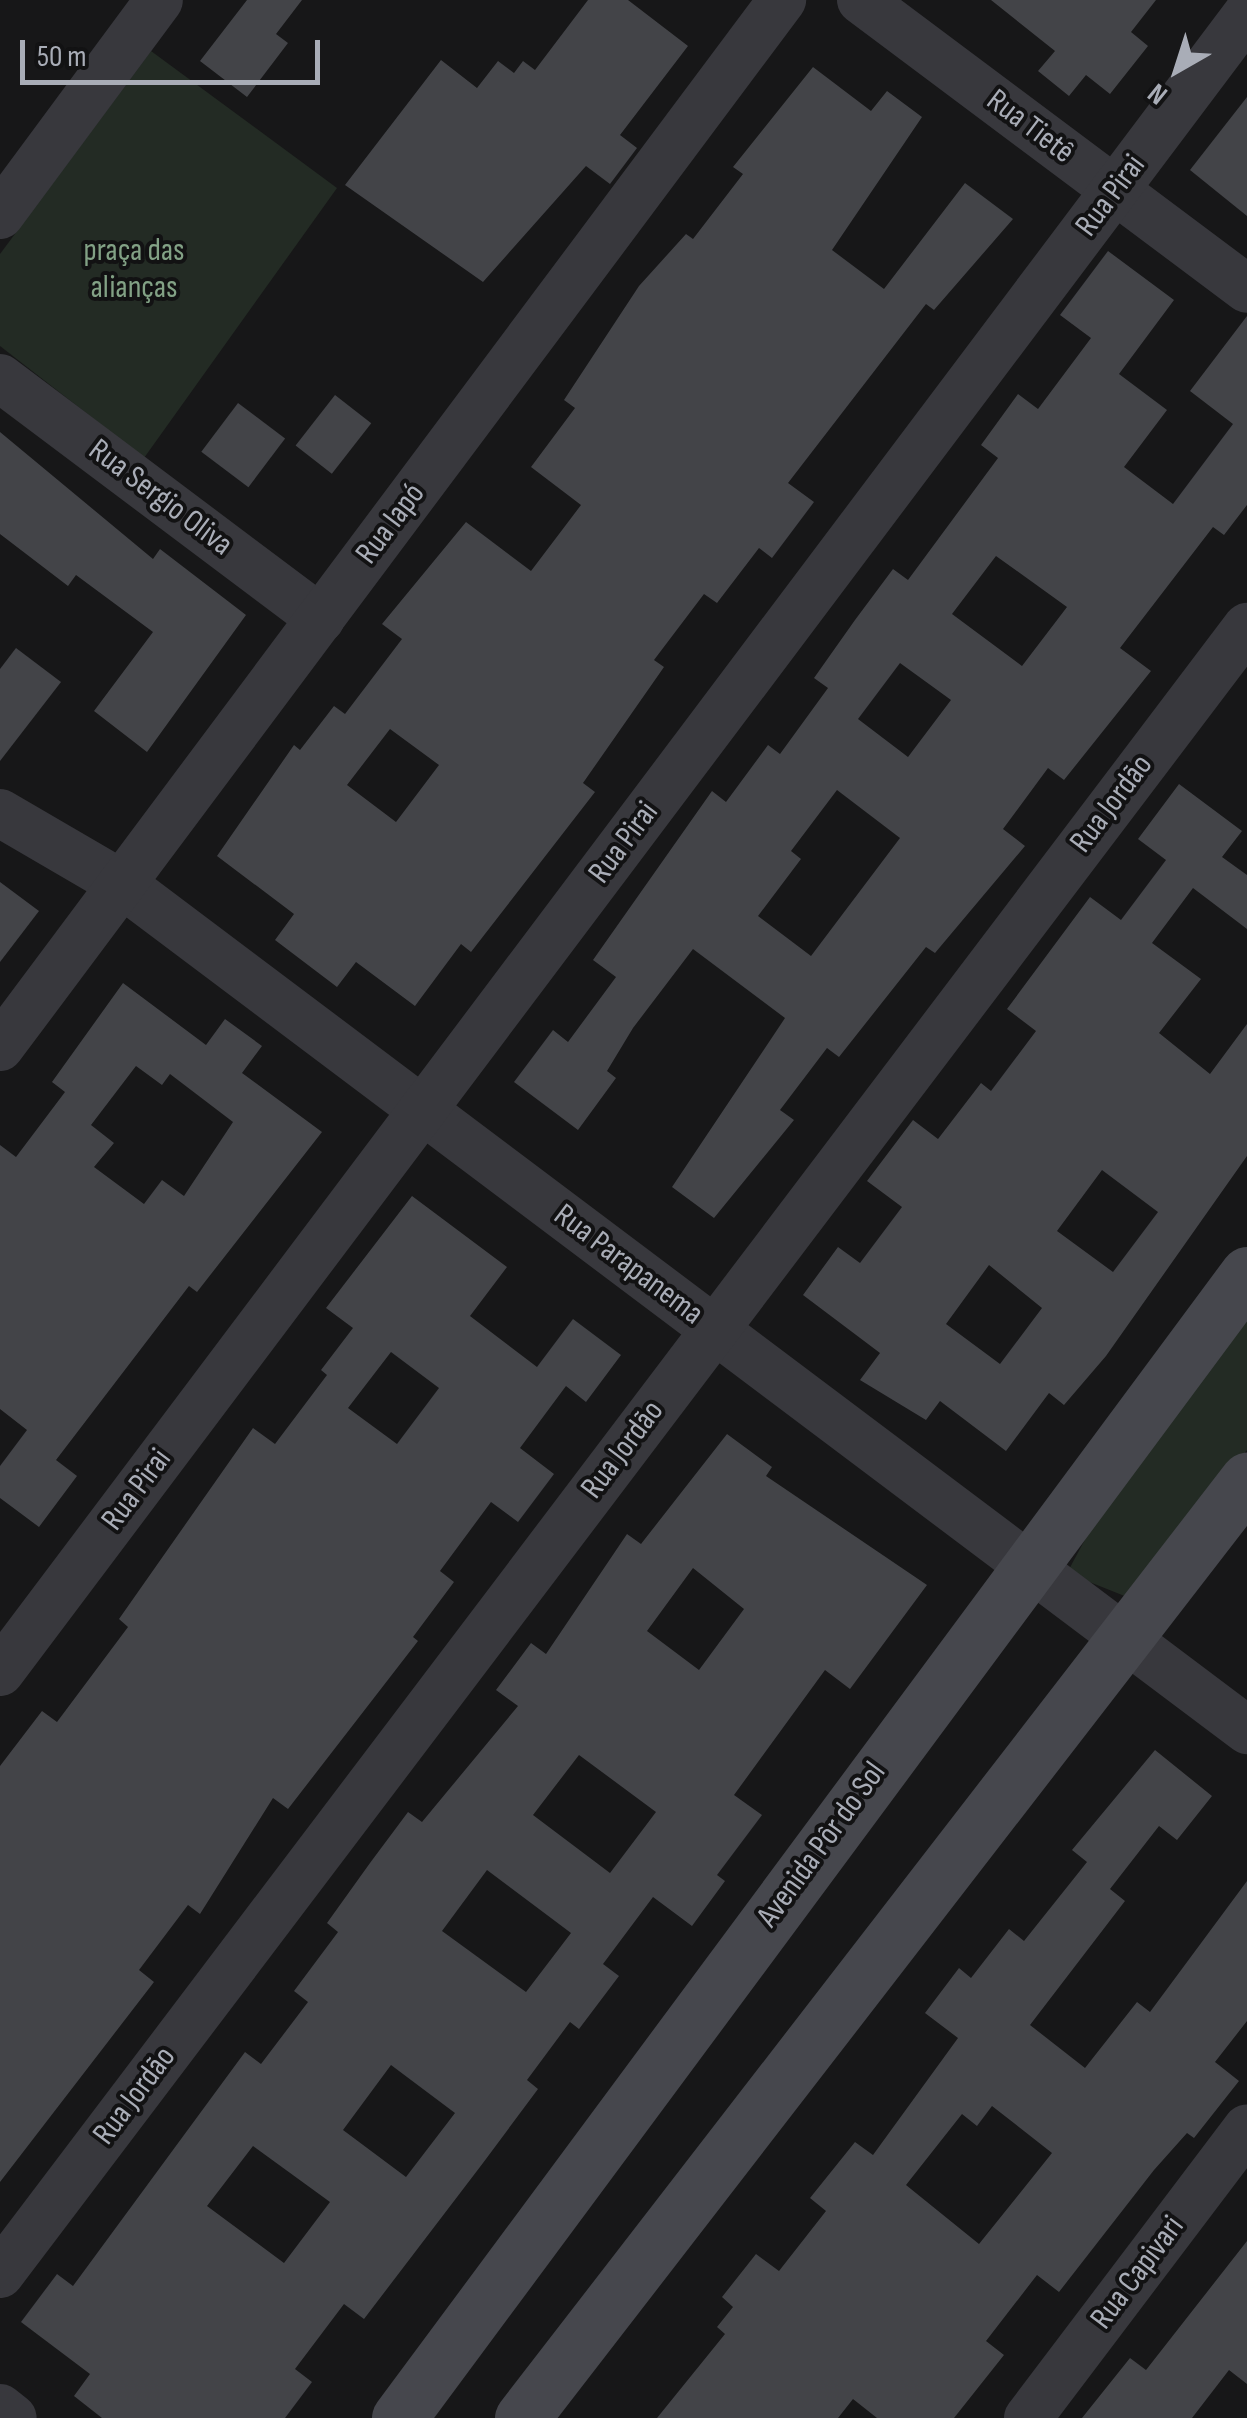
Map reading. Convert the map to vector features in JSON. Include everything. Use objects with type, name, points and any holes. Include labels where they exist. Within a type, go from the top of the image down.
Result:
[{"type":"street","points":[[0,215],[160,0]]},
{"type":"street","name":"Rua Iapó","points":[[0,1047],[782,0]]},
{"type":"street","name":"Rua Tietê","points":[[860,0],[1247,289]]},
{"type":"street","name":"Rua Pirai","points":[[0,1672],[1247,14]]},
{"type":"street","name":"Rua Sergio Oliva","points":[[0,378],[320,618]]},
{"type":"street","name":"Rua Jordão","points":[[0,2274],[1247,627]]},
{"type":"street","name":"Rua Parapanema","points":[[0,813],[122,884],[1247,1730]]},
{"type":"street","name":"Avenida Pôr do Sol","points":[[399,2418],[1247,1274]]},
{"type":"street","points":[[522,2418],[1247,1480]]},
{"type":"street","name":"Rua Capivari","points":[[1028,2418],[1247,2128]]},
{"type":"street","points":[[0,2408],[14,2418]]},
{"type":"green space","name":"praça das alianças","points":[[151,51],[337,188],[144,458],[0,346],[0,254]]},
{"type":"green space","points":[[1247,1299],[1247,1450],[1132,1599],[1067,1573],[1124,1467]]},
{"type":"building","points":[[247,0],[302,0],[276,34],[288,43],[247,97],[200,61]]},
{"type":"building","points":[[588,0],[628,0],[688,46],[620,135],[637,148],[610,184],[586,166],[483,282],[345,185],[441,60],[477,88],[498,61],[514,73],[523,61],[535,70]]},
{"type":"building","points":[[991,0],[1156,0],[1131,32],[1148,46],[1110,94],[1086,75],[1069,96],[1038,71],[1055,51]]},
{"type":"building","points":[[813,67],[871,111],[887,91],[922,117],[832,250],[884,289],[965,183],[1013,219],[934,310],[926,304],[788,483],[814,502],[772,558],[759,548],[717,603],[704,594],[654,660],[664,667],[583,783],[595,792],[471,952],[461,944],[415,1006],[356,962],[337,987],[275,940],[294,914],[217,856],[294,745],[300,750],[334,706],[345,714],[402,639],[382,624],[466,522],[531,571],[581,505],[531,467],[575,408],[564,400],[639,286],[686,234],[693,239],[743,174],[733,167]],"holes":[[[390,729],[439,765],[396,822],[347,785]]]},
{"type":"building","points":[[1247,97],[1247,216],[1190,170]]},
{"type":"building","points":[[1108,251],[1174,300],[1119,374],[1167,410],[1124,467],[1173,504],[1233,424],[1190,391],[1247,316],[1247,505],[1224,535],[1213,527],[1120,648],[1151,671],[1064,780],[1048,768],[1003,829],[1025,846],[935,953],[926,947],[839,1057],[827,1048],[780,1110],[794,1120],[714,1218],[672,1187],[785,1018],[693,949],[633,1028],[607,1071],[616,1078],[578,1130],[514,1082],[553,1030],[568,1042],[616,977],[593,960],[712,791],[726,802],[768,745],[780,754],[828,688],[814,678],[855,620],[893,569],[908,580],[998,458],[981,445],[1018,394],[1038,409],[1091,338],[1060,315]],"holes":[[[996,556],[1067,607],[1022,666],[952,614]],[[900,663],[951,700],[908,757],[858,719]],[[837,790],[900,838],[811,956],[758,916],[801,859],[791,851]]]},
{"type":"building","points":[[335,395],[371,423],[332,474],[296,445]]},
{"type":"building","points":[[238,403],[285,439],[248,487],[201,452]]},
{"type":"building","points":[[0,432],[153,559],[160,549],[246,615],[147,752],[94,711],[153,632],[76,575],[68,586],[0,534]]},
{"type":"building","points":[[16,648],[61,682],[0,761],[0,669]]},
{"type":"building","points":[[1179,784],[1242,831],[1222,857],[1247,875],[1247,929],[1193,888],[1152,943],[1201,979],[1159,1033],[1210,1074],[1247,1024],[1247,1156],[1106,1356],[1064,1405],[1049,1393],[1006,1451],[940,1401],[926,1420],[860,1380],[880,1353],[803,1295],[838,1247],[860,1263],[902,1207],[867,1181],[913,1120],[938,1139],[981,1083],[991,1091],[1036,1031],[1007,1009],[1090,897],[1121,920],[1166,860],[1138,839]],"holes":[[[1102,1170],[1158,1212],[1113,1272],[1057,1231]],[[989,1265],[1042,1308],[1000,1364],[946,1324]]]},
{"type":"building","points":[[0,882],[39,911],[0,962]]},
{"type":"building","points":[[123,983],[206,1045],[225,1019],[262,1046],[242,1073],[322,1132],[197,1292],[189,1286],[56,1460],[77,1476],[39,1527],[0,1498],[0,1466],[27,1430],[0,1409],[0,1145],[16,1157],[65,1092],[52,1082]],"holes":[[[136,1066],[162,1085],[170,1074],[233,1122],[184,1196],[162,1180],[144,1204],[94,1167],[114,1143],[91,1125]]]},
{"type":"building","points":[[412,1196],[507,1267],[470,1316],[537,1367],[573,1319],[621,1355],[586,1402],[566,1386],[520,1448],[554,1474],[518,1522],[491,1502],[440,1571],[454,1582],[413,1637],[418,1641],[288,1809],[273,1798],[200,1914],[188,1905],[139,1970],[154,1982],[0,2182],[0,1766],[42,1711],[57,1722],[128,1627],[119,1619],[253,1428],[275,1444],[327,1375],[321,1370],[353,1328],[326,1308]],"holes":[[[391,1352],[439,1388],[397,1444],[348,1408]]]},
{"type":"building","points":[[727,1434],[772,1467],[766,1476],[927,1585],[850,1689],[825,1670],[734,1795],[762,1815],[717,1875],[725,1881],[692,1926],[653,1897],[603,1964],[619,1976],[579,2029],[570,2022],[527,2080],[538,2089],[483,2163],[364,2319],[344,2304],[295,2369],[312,2382],[285,2418],[102,2418],[74,2396],[90,2374],[21,2322],[57,2274],[73,2286],[245,2052],[261,2064],[308,2002],[294,1991],[338,1932],[327,1923],[370,1863],[408,1812],[422,1822],[518,1706],[496,1690],[531,1643],[546,1654],[627,1534],[641,1544]],"holes":[[[693,1568],[744,1609],[699,1670],[647,1631]],[[579,1755],[656,1812],[610,1873],[533,1815]],[[487,1870],[571,1933],[526,1992],[442,1931]],[[391,2065],[455,2113],[406,2177],[343,2130]],[[253,2146],[330,2202],[284,2263],[207,2206]]]},
{"type":"building","points":[[1155,1750],[1212,1796],[1177,1840],[1159,1826],[1110,1889],[1125,1901],[1030,2025],[1085,2068],[1137,2002],[1150,2012],[1247,1881],[1247,2021],[1215,2062],[1239,2081],[1194,2138],[1187,2133],[1154,2170],[1059,2292],[1037,2275],[986,2341],[1004,2355],[954,2418],[877,2418],[853,2399],[838,2418],[657,2418],[725,2334],[717,2327],[733,2307],[722,2297],[756,2254],[779,2271],[826,2211],[810,2198],[855,2142],[873,2155],[958,2038],[925,2013],[959,1968],[971,1978],[1009,1929],[1024,1941],[1087,1862],[1072,1850]],"holes":[[[992,2106],[1052,2153],[979,2244],[906,2185],[962,2114],[977,2126]]]},
{"type":"building","points":[[1247,2241],[1247,2384],[1229,2370],[1192,2418],[1082,2418],[1130,2358],[1146,2370]]}]
